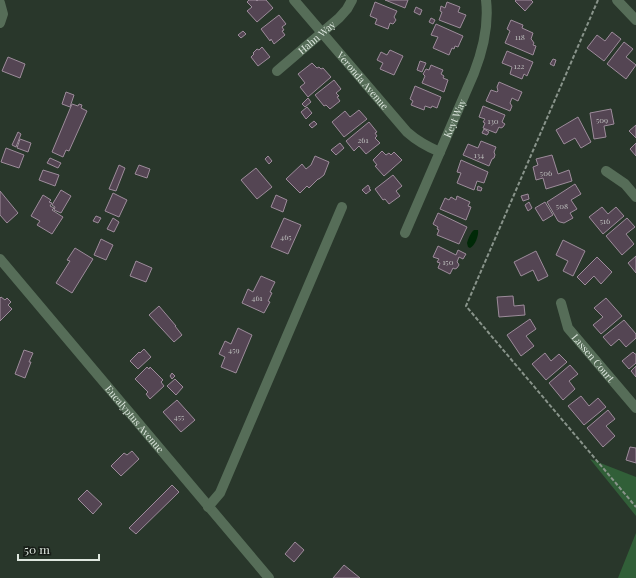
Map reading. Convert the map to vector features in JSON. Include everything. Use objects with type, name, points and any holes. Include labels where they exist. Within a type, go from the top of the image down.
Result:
[{"type":"street","name":"Veronda Avenue","points":[[294,0],[407,132],[425,145],[440,152]]},
{"type":"street","name":"Hahn Way","points":[[277,71],[339,18],[347,9],[352,0]]},
{"type":"street","name":"Keyt Way","points":[[406,233],[478,61],[485,34],[487,8],[486,0]]},
{"type":"street","points":[[617,0],[636,20]]},
{"type":"street","points":[[0,3],[4,14],[0,23]]},
{"type":"street","points":[[606,171],[625,184],[636,197]]},
{"type":"street","points":[[208,507],[220,493],[342,208]]},
{"type":"street","name":"Eucalyptus Avenue","points":[[0,259],[269,578]]},
{"type":"street","name":"Lassen Court","points":[[560,303],[568,328],[636,408]]},
{"type":"path","points":[[598,0],[466,306],[636,508]]},
{"type":"shaded area","points":[[474,230],[478,230],[478,235],[475,243],[470,248],[468,247],[467,243]]},
{"type":"shaded area","points":[[590,459],[636,477],[636,516]]},
{"type":"shaded area","points":[[636,533],[636,578],[618,578]]},
{"type":"building","points":[[249,0],[266,0],[273,8],[257,22],[247,11],[252,7],[247,2]]},
{"type":"building","points":[[385,0],[408,0],[405,8]]},
{"type":"building","points":[[531,0],[533,2],[525,11],[515,1]]},
{"type":"building","points":[[375,2],[397,11],[394,17],[396,20],[393,24],[390,23],[388,29],[375,24],[377,19],[370,16]]},
{"type":"building","points":[[447,2],[460,7],[458,12],[466,15],[460,28],[439,20],[442,12],[440,11],[441,6],[445,8]]},
{"type":"building","points":[[416,7],[422,10],[420,15],[414,12]]},
{"type":"building","points":[[279,15],[286,24],[282,27],[284,30],[282,31],[285,35],[274,44],[261,29]]},
{"type":"building","points":[[431,18],[435,20],[433,24],[429,22]]},
{"type":"building","points":[[511,20],[523,25],[522,28],[533,33],[531,39],[534,43],[533,45],[536,46],[533,55],[505,43],[510,31],[507,29]]},
{"type":"building","points":[[436,24],[463,36],[458,47],[455,46],[454,49],[452,48],[449,55],[433,48],[438,37],[431,35]]},
{"type":"building","points":[[243,31],[246,34],[241,38],[238,35]]},
{"type":"building","points":[[612,32],[621,39],[604,61],[587,48],[597,35],[605,41]]},
{"type":"building","points":[[624,42],[633,49],[626,57],[636,65],[626,79],[607,64]]},
{"type":"building","points":[[262,47],[270,57],[258,66],[251,57],[257,49],[259,50]]},
{"type":"building","points":[[390,50],[403,56],[394,75],[380,69],[383,63],[377,60],[381,52],[387,55]]},
{"type":"building","points":[[507,51],[533,62],[527,76],[524,74],[522,79],[510,74],[512,67],[502,63]]},
{"type":"building","points":[[8,57],[25,64],[20,78],[2,71]]},
{"type":"building","points":[[553,59],[556,60],[554,66],[550,64]]},
{"type":"building","points":[[420,61],[426,63],[422,72],[417,70]]},
{"type":"building","points":[[312,63],[317,68],[323,68],[331,77],[308,97],[300,87],[305,83],[298,74]]},
{"type":"building","points":[[431,65],[443,70],[441,74],[444,76],[443,78],[448,80],[444,92],[422,83],[425,76],[423,74],[426,69],[429,70]]},
{"type":"building","points":[[334,80],[341,89],[336,93],[339,96],[337,97],[340,101],[330,109],[326,105],[324,106],[315,95]]},
{"type":"building","points":[[499,82],[522,92],[518,101],[512,98],[510,103],[512,106],[510,111],[486,101],[491,90],[498,91],[497,87]]},
{"type":"building","points":[[415,86],[441,97],[437,108],[425,106],[424,110],[411,105],[413,101],[410,99]]},
{"type":"building","points":[[66,92],[74,95],[70,107],[62,104]]},
{"type":"building","points":[[308,98],[311,102],[305,107],[302,104]]},
{"type":"building","points":[[72,104],[78,106],[79,104],[82,105],[81,108],[87,111],[69,151],[66,150],[63,157],[52,152]]},
{"type":"building","points":[[483,106],[505,115],[502,122],[505,124],[501,128],[499,127],[496,133],[483,128],[485,123],[483,122],[485,119],[479,117]]},
{"type":"building","points":[[307,107],[312,113],[306,119],[301,112]]},
{"type":"building","points":[[611,109],[614,124],[604,126],[606,137],[594,139],[590,113]]},
{"type":"building","points":[[359,110],[367,119],[344,137],[332,122],[345,111],[350,117]]},
{"type":"building","points":[[578,117],[591,142],[581,148],[575,138],[564,144],[556,130]]},
{"type":"building","points":[[314,121],[317,124],[312,128],[309,125]]},
{"type":"building","points":[[369,122],[377,132],[375,133],[377,136],[375,138],[380,143],[366,154],[359,146],[354,151],[346,141]]},
{"type":"building","points":[[636,125],[636,138],[629,131]]},
{"type":"building","points":[[484,129],[489,132],[487,135],[482,133]]},
{"type":"building","points":[[18,132],[21,134],[16,147],[12,145]]},
{"type":"building","points":[[20,139],[31,143],[28,152],[17,148]]},
{"type":"building","points":[[481,141],[496,147],[494,158],[489,166],[463,155],[468,144],[478,148]]},
{"type":"building","points":[[340,143],[344,148],[336,155],[331,150]]},
{"type":"building","points":[[636,143],[636,156],[630,149]]},
{"type":"building","points":[[6,148],[24,155],[19,168],[1,162]]},
{"type":"building","points":[[382,151],[386,155],[389,153],[391,155],[394,152],[402,160],[384,176],[375,166],[377,165],[373,160]]},
{"type":"building","points":[[552,155],[558,174],[569,170],[572,181],[546,189],[543,178],[536,180],[533,167],[538,165],[536,159]]},
{"type":"building","points":[[268,156],[272,161],[269,164],[265,159]]},
{"type":"building","points":[[315,156],[329,162],[324,175],[309,188],[307,186],[300,193],[286,179],[302,164],[306,169],[311,165]]},
{"type":"building","points":[[50,158],[61,163],[58,168],[47,163]]},
{"type":"building","points":[[461,160],[488,172],[484,183],[477,181],[474,190],[457,183],[461,173],[457,172]]},
{"type":"building","points":[[119,165],[125,168],[116,191],[109,189]]},
{"type":"building","points":[[139,165],[150,169],[147,178],[135,174]]},
{"type":"building","points":[[256,168],[272,187],[257,199],[241,180]]},
{"type":"building","points":[[43,170],[59,175],[55,186],[39,180]]},
{"type":"building","points":[[393,175],[402,186],[396,191],[400,196],[389,204],[385,199],[383,200],[375,189]]},
{"type":"building","points":[[575,184],[581,194],[571,200],[577,209],[570,213],[573,218],[564,223],[560,222],[547,202]]},
{"type":"building","points":[[368,185],[370,188],[369,189],[371,190],[366,194],[362,190]]},
{"type":"building","points":[[478,186],[482,188],[481,191],[477,190]]},
{"type":"building","points":[[61,190],[71,196],[61,213],[54,210],[55,207],[52,205]]},
{"type":"building","points":[[0,191],[18,213],[7,223],[0,215]]},
{"type":"building","points":[[113,193],[127,200],[119,217],[105,211]]},
{"type":"building","points":[[528,194],[529,199],[523,201],[521,196]]},
{"type":"building","points":[[43,195],[51,200],[49,202],[52,203],[50,206],[54,208],[52,210],[63,217],[52,234],[37,225],[40,221],[31,216]]},
{"type":"building","points":[[276,195],[287,200],[283,212],[271,207]]},
{"type":"building","points":[[457,196],[470,202],[468,206],[471,207],[466,220],[440,209],[445,198],[449,200],[451,197],[456,200]]},
{"type":"building","points":[[529,202],[532,208],[528,211],[525,205]]},
{"type":"building","points":[[545,202],[553,215],[543,221],[535,208]]},
{"type":"building","points":[[602,207],[608,214],[616,207],[624,216],[603,234],[589,217]]},
{"type":"building","points":[[438,213],[467,227],[459,244],[437,235],[439,230],[437,229],[438,227],[433,224]]},
{"type":"building","points":[[96,216],[101,218],[98,223],[93,221]]},
{"type":"building","points":[[113,218],[119,222],[114,232],[107,229]]},
{"type":"building","points":[[284,218],[301,225],[288,254],[271,247]]},
{"type":"building","points":[[627,218],[635,227],[626,234],[634,244],[622,255],[606,236]]},
{"type":"building","points":[[101,239],[113,245],[106,260],[94,255]]},
{"type":"building","points":[[563,240],[585,251],[573,276],[563,271],[568,261],[556,255]]},
{"type":"building","points":[[438,246],[456,255],[458,250],[466,254],[463,259],[459,257],[457,262],[459,265],[455,269],[453,268],[450,274],[438,268],[440,263],[437,262],[439,259],[433,257]]},
{"type":"building","points":[[75,248],[93,259],[72,293],[56,283],[70,261],[67,260]]},
{"type":"building","points":[[536,251],[548,276],[538,281],[533,270],[521,276],[514,262]]},
{"type":"building","points":[[636,256],[636,273],[628,263]]},
{"type":"building","points":[[597,257],[612,272],[601,284],[594,276],[585,285],[577,277]]},
{"type":"building","points":[[136,261],[152,268],[146,282],[130,276]]},
{"type":"building","points":[[261,276],[275,282],[270,292],[272,293],[268,301],[270,302],[264,313],[242,303],[248,289],[253,292]]},
{"type":"building","points":[[513,296],[514,306],[524,305],[525,315],[499,317],[497,297]]},
{"type":"building","points":[[1,297],[5,300],[7,298],[11,302],[8,305],[12,309],[0,321],[0,298]]},
{"type":"building","points":[[606,298],[622,316],[601,334],[593,325],[603,317],[594,308]]},
{"type":"building","points":[[159,306],[182,335],[174,342],[149,315]]},
{"type":"building","points":[[530,319],[536,329],[526,336],[534,346],[521,356],[507,335]]},
{"type":"building","points":[[624,320],[636,334],[636,338],[626,347],[619,339],[611,346],[603,337]]},
{"type":"building","points":[[238,328],[252,335],[236,373],[221,367],[225,357],[219,354],[225,341],[231,344]]},
{"type":"building","points":[[144,349],[151,357],[138,369],[130,361]]},
{"type":"building","points":[[24,350],[33,353],[25,378],[15,374]]},
{"type":"building","points":[[633,352],[636,354],[636,363],[629,369],[622,361]]},
{"type":"building","points":[[545,353],[551,361],[559,354],[567,362],[546,380],[532,364]]},
{"type":"building","points":[[570,365],[578,374],[569,381],[575,389],[563,400],[549,383]]},
{"type":"building","points":[[636,366],[636,377],[631,371]]},
{"type":"building","points":[[147,367],[149,369],[150,367],[163,380],[161,382],[164,386],[150,399],[146,394],[148,392],[135,379]]},
{"type":"building","points":[[172,373],[175,376],[172,379],[170,376]]},
{"type":"building","points":[[175,379],[183,387],[176,395],[167,386]]},
{"type":"building","points":[[581,396],[589,406],[598,398],[606,407],[584,425],[568,406]]},
{"type":"building","points":[[177,400],[195,420],[181,432],[163,412]]},
{"type":"building","points":[[608,410],[615,419],[606,426],[615,436],[603,447],[587,428]]},
{"type":"building","points":[[630,447],[636,448],[636,463],[626,460]]},
{"type":"building","points":[[132,451],[139,459],[121,476],[111,466],[124,453],[127,455]]},
{"type":"building","points":[[172,485],[179,492],[136,534],[129,528]]},
{"type":"building","points":[[87,490],[102,504],[93,514],[78,499]]},
{"type":"building","points":[[295,542],[304,550],[294,562],[285,554]]},
{"type":"building","points":[[344,565],[360,578],[333,578]]}]
